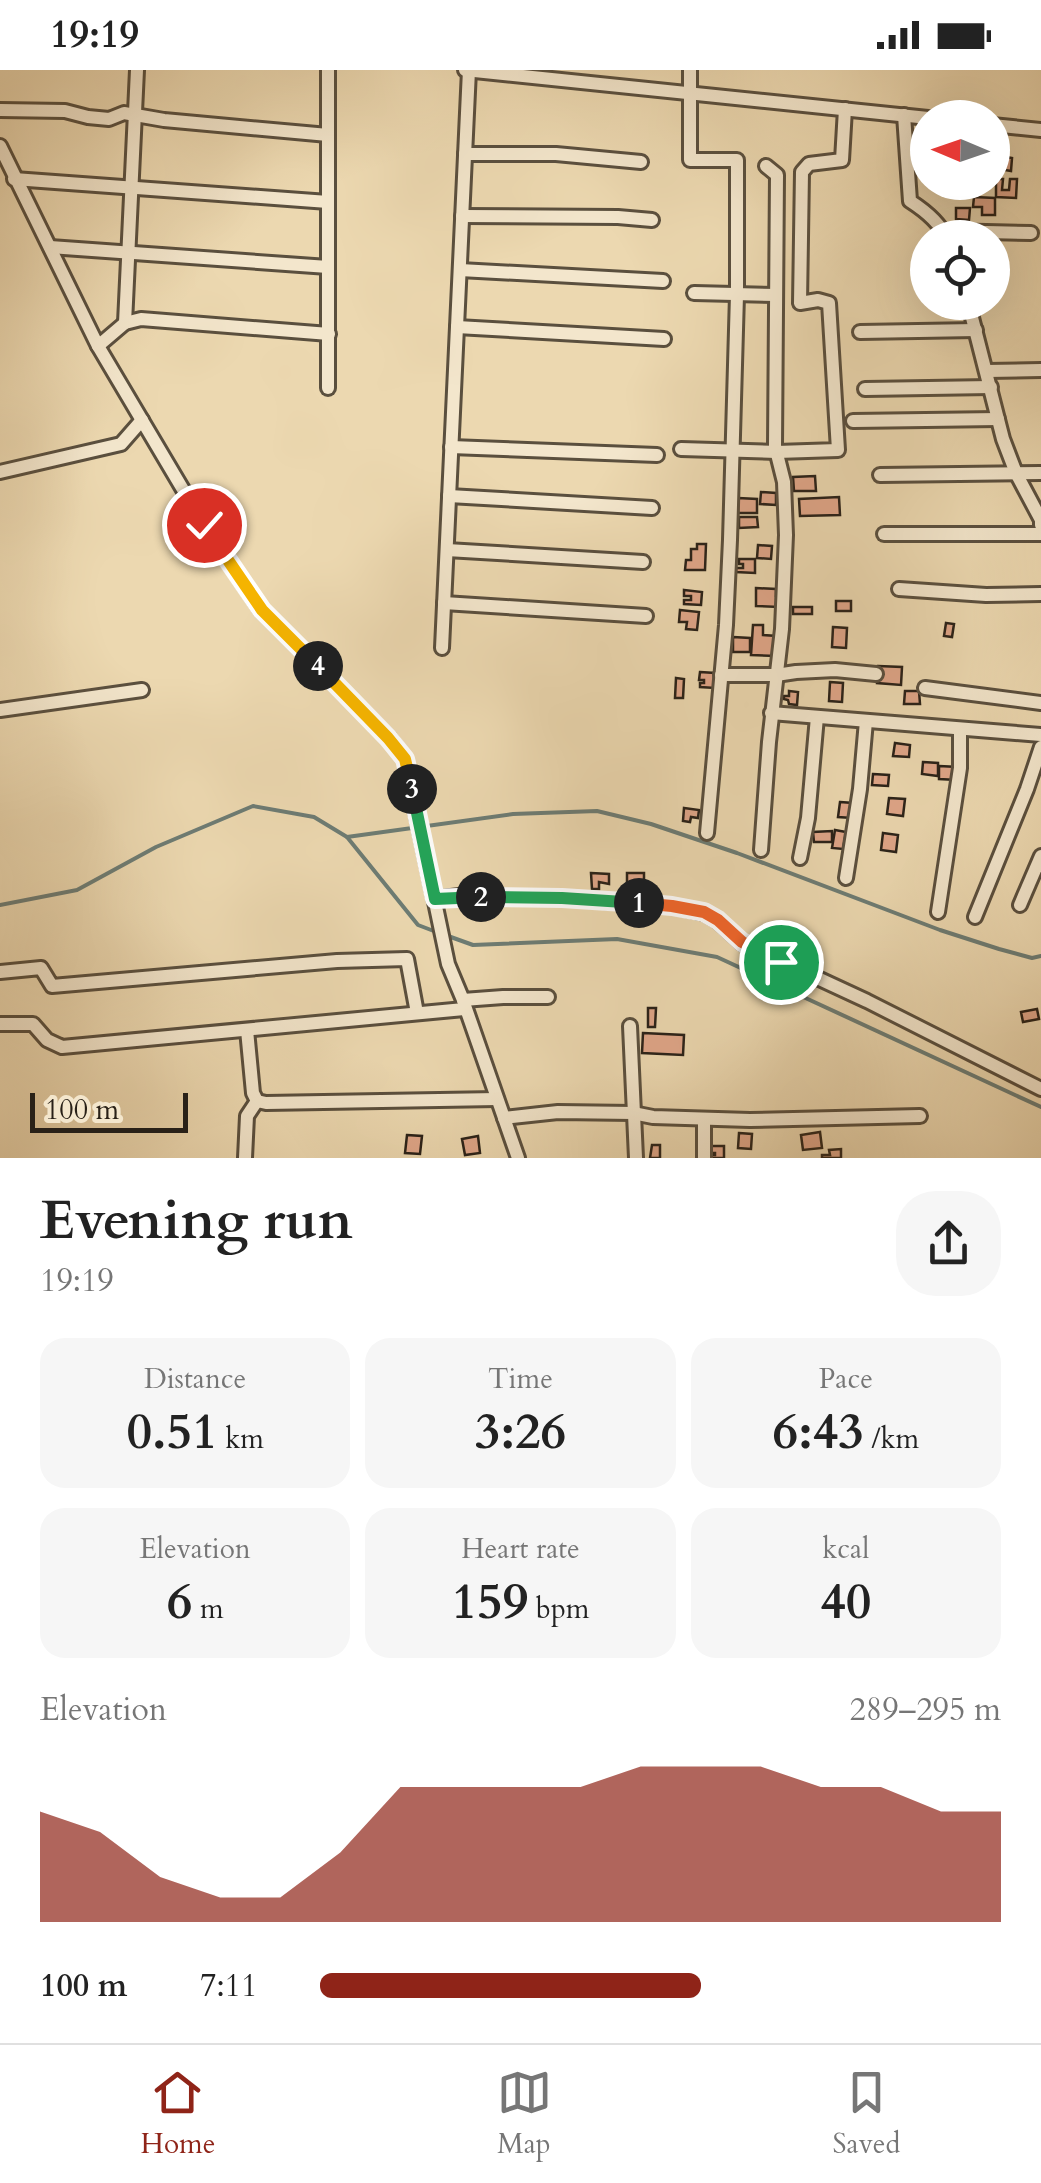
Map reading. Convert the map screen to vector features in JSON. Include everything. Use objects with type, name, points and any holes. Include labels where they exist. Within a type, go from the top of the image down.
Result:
[{"type":"street","points":[[125,323],[137,70]]},
{"type":"street","points":[[328,70],[328,388]]},
{"type":"street","points":[[442,648],[467,70],[562,75],[910,116]]},
{"type":"street","points":[[690,70],[690,160],[737,160],[737,295],[726,625],[707,832]]},
{"type":"street","points":[[681,449],[838,450],[829,302],[800,302],[802,172],[809,164],[842,160],[845,109]]},
{"type":"street","points":[[0,110],[65,111],[108,119],[124,113],[328,135]]},
{"type":"street","points":[[904,116],[910,201],[933,220]]},
{"type":"street","points":[[1010,127],[1041,130]]},
{"type":"street","points":[[0,146],[98,346],[204,525],[262,610],[405,759],[448,964],[518,1158]]},
{"type":"street","points":[[465,154],[556,154],[640,162]]},
{"type":"street","points":[[761,850],[782,629],[786,535],[784,482],[777,452],[776,174],[766,166]]},
{"type":"street","points":[[14,179],[328,202]]},
{"type":"street","points":[[462,216],[652,220]]},
{"type":"street","points":[[1010,234],[1030,234]]},
{"type":"street","points":[[50,247],[328,268]]},
{"type":"street","points":[[460,270],[663,281]]},
{"type":"street","points":[[694,293],[776,295]]},
{"type":"street","points":[[98,346],[125,323],[141,319],[328,334]]},
{"type":"street","points":[[973,320],[1003,440],[1041,522]]},
{"type":"street","points":[[457,328],[664,340]]},
{"type":"street","points":[[860,332],[976,330]]},
{"type":"street","points":[[987,371],[1041,370]]},
{"type":"street","points":[[866,390],[991,387]]},
{"type":"street","points":[[853,421],[998,419]]},
{"type":"street","points":[[2,470],[121,444],[142,420]]},
{"type":"street","points":[[452,446],[657,455]]},
{"type":"street","points":[[880,475],[1041,473]]},
{"type":"street","points":[[449,496],[652,508]]},
{"type":"street","points":[[884,534],[1041,534]]},
{"type":"street","points":[[446,550],[644,562]]},
{"type":"street","points":[[898,589],[1041,594]]},
{"type":"street","points":[[444,604],[646,616]]},
{"type":"street","points":[[721,675],[776,676],[835,670],[876,674]]},
{"type":"street","points":[[925,688],[1041,703]]},
{"type":"street","points":[[0,710],[142,690]]},
{"type":"street","points":[[772,713],[1041,735]]},
{"type":"street","points":[[800,858],[808,818],[817,717]]},
{"type":"street","points":[[846,878],[866,721]]},
{"type":"street","points":[[938,912],[960,768],[960,729]]},
{"type":"street","points":[[974,917],[1041,748]]},
{"type":"street","points":[[1020,905],[1041,856]]},
{"type":"street","points":[[435,899],[562,898],[704,912],[755,949],[1041,1089]]},
{"type":"street","points":[[0,972],[41,968],[52,986],[407,958],[417,1013]]},
{"type":"street","points":[[0,1024],[33,1024],[47,1040],[62,1046],[417,1013],[503,997],[548,998]]},
{"type":"street","points":[[630,1026],[636,1158]]},
{"type":"street","points":[[247,1030],[252,1094],[257,1101],[497,1099]]},
{"type":"street","points":[[245,1158],[246,1116],[257,1101]]},
{"type":"street","points":[[504,1118],[558,1112],[633,1113],[704,1120],[920,1116]]},
{"type":"street","points":[[704,1120],[704,1158]]},
{"type":"building","points":[[1010,179],[1017,179],[1016,198],[1010,198]]},
{"type":"building","points":[[974,200],[995,200],[995,215],[982,215],[982,207],[973,207]]},
{"type":"building","points":[[956,208],[970,208],[969,220],[956,219]]},
{"type":"building","points":[[815,476],[816,491],[794,491],[793,477]]},
{"type":"building","points":[[761,492],[776,493],[776,505],[760,504]]},
{"type":"building","points":[[839,497],[840,515],[800,516],[799,499]]},
{"type":"building","points":[[738,498],[757,499],[757,513],[738,513]]},
{"type":"building","points":[[739,517],[757,517],[758,527],[739,528]]},
{"type":"building","points":[[697,544],[706,544],[705,570],[685,570],[686,560],[691,560],[691,549],[697,549]]},
{"type":"building","points":[[758,545],[772,546],[771,559],[757,558]]},
{"type":"building","points":[[739,559],[755,559],[755,573],[736,572],[736,568],[743,568]]},
{"type":"building","points":[[756,588],[776,589],[779,607],[756,606]]},
{"type":"building","points":[[684,590],[702,592],[701,605],[684,604],[691,596],[684,596]]},
{"type":"building","points":[[836,601],[851,601],[851,611],[836,611]]},
{"type":"building","points":[[793,607],[812,607],[812,614],[793,614]]},
{"type":"building","points":[[680,610],[699,612],[697,630],[686,629],[687,622],[679,622]]},
{"type":"building","points":[[946,623],[954,624],[952,637],[944,636]]},
{"type":"building","points":[[753,625],[763,625],[763,635],[777,636],[776,656],[751,655]]},
{"type":"building","points":[[833,627],[847,628],[846,648],[832,647]]},
{"type":"building","points":[[733,637],[750,638],[750,652],[733,652]]},
{"type":"building","points":[[878,666],[902,667],[901,685],[877,683]]},
{"type":"building","points":[[700,672],[715,673],[715,688],[700,687],[704,680],[699,680]]},
{"type":"building","points":[[676,678],[684,679],[683,698],[675,698]]},
{"type":"building","points":[[830,682],[843,683],[842,702],[829,701]]},
{"type":"building","points":[[789,691],[798,692],[797,705],[784,699]]},
{"type":"building","points":[[905,691],[919,691],[920,704],[904,704]]},
{"type":"building","points":[[895,743],[910,745],[909,757],[893,756]]},
{"type":"building","points":[[923,762],[938,763],[938,776],[922,774]]},
{"type":"building","points":[[939,766],[958,767],[957,780],[939,779]]},
{"type":"building","points":[[873,774],[889,775],[888,786],[872,785]]},
{"type":"building","points":[[889,798],[905,799],[903,816],[887,814]]},
{"type":"building","points":[[840,802],[853,803],[852,818],[838,817]]},
{"type":"building","points":[[684,808],[699,810],[698,818],[683,821]]},
{"type":"building","points":[[835,830],[846,832],[843,849],[832,848]]},
{"type":"building","points":[[832,831],[832,842],[814,842],[813,832]]},
{"type":"building","points":[[883,833],[898,835],[896,852],[881,850]]},
{"type":"building","points":[[591,873],[609,874],[609,884],[599,882],[599,889],[592,889]]},
{"type":"building","points":[[627,873],[644,873],[644,884],[634,882],[635,889],[627,889]]},
{"type":"building","points":[[648,1008],[656,1008],[655,1027],[648,1027]]},
{"type":"building","points":[[1037,1009],[1039,1019],[1023,1022],[1021,1012]]},
{"type":"building","points":[[643,1033],[684,1035],[683,1055],[642,1053]]},
{"type":"building","points":[[820,1132],[822,1148],[803,1150],[801,1135]]},
{"type":"building","points":[[739,1133],[752,1134],[751,1149],[738,1148]]},
{"type":"building","points":[[407,1135],[422,1136],[420,1154],[405,1153]]},
{"type":"building","points":[[478,1136],[480,1153],[465,1155],[462,1139]]},
{"type":"building","points":[[652,1145],[660,1145],[660,1158],[650,1158]]},
{"type":"building","points":[[710,1146],[724,1146],[724,1158],[710,1158],[715,1153],[710,1153]]},
{"type":"building","points":[[841,1149],[841,1158],[822,1158],[830,1155],[829,1150]]},
{"type":"waterway","points":[[0,905],[77,890],[156,847],[253,806],[314,817],[347,837],[513,814],[597,811],[651,824],[737,853],[940,930],[1032,958],[1041,956]]},
{"type":"waterway","points":[[347,837],[418,925],[439,933]]},
{"type":"waterway","points":[[448,936],[473,945],[617,939],[717,957],[1041,1107]]},
{"type":"route","points":[[204,525],[262,610],[405,759],[435,899],[562,898],[672,906],[704,912],[742,942],[781,962]]}]
